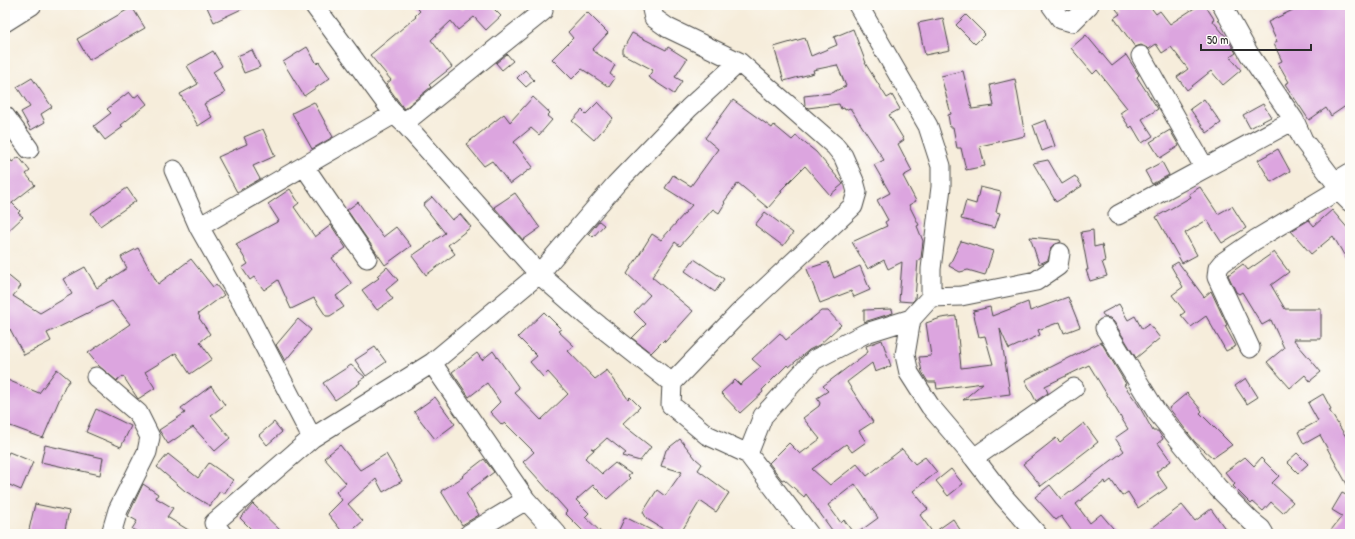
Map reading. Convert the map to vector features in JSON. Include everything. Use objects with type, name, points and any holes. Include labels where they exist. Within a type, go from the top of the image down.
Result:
[{"type":"street","points":[[5,22],[32,5]]},
{"type":"street","points":[[314,5],[399,119],[539,274],[587,316],[672,383]]},
{"type":"street","points":[[651,5],[654,18],[668,28],[739,62],[835,146],[849,167],[857,192],[853,206],[738,314],[672,383],[671,405],[707,435],[748,454],[809,534]]},
{"type":"street","points":[[748,454],[763,416],[814,360],[866,333],[911,319],[931,297],[931,269],[942,187],[941,166],[928,126],[858,5]]},
{"type":"street","points":[[1051,5],[1061,19],[1072,22],[1089,5]]},
{"type":"street","points":[[1222,5],[1248,54],[1294,120],[1303,140],[1343,187],[1255,240],[1222,263],[1218,268],[1217,277],[1250,348]]},
{"type":"street","points":[[199,227],[304,166],[399,119],[543,11]]},
{"type":"street","points":[[1141,56],[1204,167]]},
{"type":"street","points":[[222,534],[214,523],[312,438],[432,363],[539,274],[616,184],[647,151],[689,108],[739,62]]},
{"type":"street","points":[[5,116],[29,149]]},
{"type":"street","points":[[1118,215],[1204,167],[1294,120]]},
{"type":"street","points":[[304,166],[368,258]]},
{"type":"street","points":[[174,170],[199,227],[241,301],[312,438]]},
{"type":"street","points":[[931,297],[961,296],[1036,281],[1058,266],[1060,253]]},
{"type":"street","points":[[911,319],[905,355],[909,373],[930,406],[974,458],[1004,497],[1037,534]]},
{"type":"street","points":[[1105,328],[1156,411],[1218,488],[1261,529],[1264,534]]},
{"type":"street","points":[[432,363],[526,500],[558,534]]},
{"type":"street","points":[[96,378],[138,413],[150,437],[147,452],[118,510],[111,534]]},
{"type":"street","points":[[974,458],[1074,388]]},
{"type":"street","points":[[469,534],[526,500]]},
{"type":"building","points":[[206,5],[250,5],[214,22]]},
{"type":"building","points":[[414,5],[458,5],[463,10],[465,8],[462,5],[490,5],[501,16],[486,30],[474,17],[458,30],[451,21],[431,40],[452,67],[429,85],[431,87],[404,109],[386,84],[391,80],[370,55],[416,17],[415,16],[420,11]]},
{"type":"building","points":[[1113,5],[1149,5],[1156,14],[1160,11],[1170,24],[1199,5],[1205,5],[1214,19],[1212,20],[1227,38],[1236,53],[1230,57],[1241,70],[1223,85],[1211,71],[1187,90],[1177,77],[1188,69],[1171,47],[1162,53],[1156,44],[1149,49],[1141,45],[1135,47],[1114,18],[1120,14]]},
{"type":"building","points":[[1295,5],[1350,5],[1350,103],[1331,116],[1326,108],[1309,120],[1285,84],[1289,82],[1278,63],[1282,61],[1274,44],[1277,42],[1268,22],[1297,8]]},
{"type":"building","points":[[132,7],[145,28],[89,60],[77,39]]},
{"type":"building","points":[[587,12],[608,33],[592,50],[615,65],[610,74],[615,78],[609,87],[582,69],[572,79],[552,59],[573,38],[568,32]]},
{"type":"building","points":[[966,15],[985,34],[975,44],[956,25]]},
{"type":"building","points":[[943,18],[950,50],[925,55],[918,23]]},
{"type":"building","points":[[853,29],[865,63],[887,98],[892,95],[900,109],[889,115],[904,140],[898,144],[912,171],[903,176],[916,201],[909,205],[919,225],[917,226],[923,241],[921,258],[918,260],[915,299],[912,302],[899,301],[902,262],[888,269],[884,260],[868,269],[852,242],[887,226],[885,222],[888,220],[877,200],[890,193],[874,165],[884,160],[850,108],[845,110],[844,108],[841,109],[839,104],[808,108],[805,105],[804,96],[831,93],[846,86],[837,65],[813,70],[814,73],[784,81],[774,47],[805,38],[811,56],[837,45],[834,37]]},
{"type":"building","points":[[632,33],[666,50],[668,47],[687,59],[675,77],[682,81],[674,94],[648,77],[653,70],[623,54],[623,49]]},
{"type":"building","points":[[1086,35],[1112,66],[1126,55],[1139,75],[1137,77],[1158,109],[1142,119],[1153,136],[1142,143],[1132,126],[1130,128],[1120,113],[1127,108],[1097,70],[1093,74],[1071,48]]},
{"type":"building","points":[[307,47],[317,64],[319,62],[330,78],[304,96],[283,62]]},
{"type":"building","points":[[252,50],[260,67],[244,73],[237,56]]},
{"type":"building","points":[[213,51],[222,66],[213,72],[225,93],[204,104],[212,117],[198,126],[180,94],[198,84],[187,66]]},
{"type":"building","points":[[507,54],[513,61],[502,70],[496,63]]},
{"type":"building","points":[[525,70],[534,80],[526,87],[517,78]]},
{"type":"building","points":[[963,71],[972,109],[994,106],[990,85],[1015,79],[1025,136],[980,146],[985,166],[966,170],[961,148],[957,148],[953,127],[950,127],[948,115],[951,114],[941,76]]},
{"type":"building","points":[[32,78],[52,107],[41,114],[45,122],[31,130],[21,112],[30,107],[17,87]]},
{"type":"building","points":[[129,92],[134,98],[139,94],[147,104],[121,125],[123,127],[105,140],[94,126],[111,113],[107,109]]},
{"type":"building","points":[[533,97],[550,113],[547,116],[552,120],[539,135],[531,128],[514,142],[533,167],[510,184],[492,161],[484,166],[466,144],[504,114],[510,122]]},
{"type":"building","points":[[1204,99],[1221,123],[1207,133],[1190,109]]},
{"type":"building","points":[[733,100],[772,128],[774,125],[792,140],[796,136],[816,152],[843,184],[830,195],[805,166],[780,191],[782,192],[768,208],[738,183],[724,202],[725,203],[719,213],[713,209],[680,246],[675,242],[652,277],[693,311],[665,342],[664,340],[651,353],[632,338],[646,324],[634,312],[650,295],[627,274],[652,234],[661,240],[692,205],[665,188],[673,175],[691,186],[718,149],[705,138]]},
{"type":"building","points":[[314,102],[333,137],[312,149],[292,113]]},
{"type":"building","points":[[598,102],[613,118],[594,140],[572,121],[582,110],[586,114]]},
{"type":"building","points":[[1263,104],[1271,117],[1250,128],[1243,115]]},
{"type":"building","points":[[1046,120],[1055,146],[1042,151],[1033,125]]},
{"type":"building","points":[[263,129],[275,156],[253,166],[260,179],[237,192],[218,157],[247,144],[244,137]]},
{"type":"building","points":[[1170,130],[1179,146],[1160,158],[1150,142]]},
{"type":"building","points":[[1278,149],[1290,171],[1271,182],[1258,160]]},
{"type":"building","points":[[5,152],[12,162],[19,157],[30,171],[26,174],[35,185],[12,203],[20,211],[18,213],[23,217],[5,234],[5,210],[11,204],[5,196]]},
{"type":"building","points":[[1048,160],[1062,184],[1075,176],[1082,186],[1056,202],[1033,163]]},
{"type":"building","points":[[1162,162],[1169,175],[1152,184],[1145,171]]},
{"type":"building","points":[[980,187],[1001,192],[996,212],[1000,213],[995,228],[961,219],[966,201],[976,204]]},
{"type":"building","points":[[1200,187],[1218,214],[1232,206],[1246,228],[1222,243],[1207,220],[1185,233],[1197,255],[1182,263],[1156,217],[1191,197],[1189,194]]},
{"type":"building","points":[[127,188],[136,201],[100,226],[91,213]]},
{"type":"building","points":[[290,189],[299,203],[294,207],[315,237],[331,225],[346,248],[332,258],[352,284],[336,296],[344,307],[330,316],[326,316],[314,298],[291,309],[278,280],[264,290],[254,277],[250,280],[242,268],[248,264],[236,244],[279,221],[268,204]]},
{"type":"building","points":[[515,193],[540,228],[523,240],[494,207]]},
{"type":"building","points":[[432,197],[452,220],[460,214],[471,227],[448,245],[455,254],[426,275],[412,256],[445,233],[423,205]]},
{"type":"building","points":[[358,202],[383,237],[396,227],[411,246],[385,265],[347,210]]},
{"type":"building","points":[[1332,210],[1350,231],[1350,265],[1333,236],[1311,254],[1291,231],[1309,220],[1314,226]]},
{"type":"building","points":[[765,212],[793,233],[783,246],[755,225]]},
{"type":"building","points":[[599,221],[604,225],[593,237],[589,233]]},
{"type":"building","points":[[1093,230],[1094,247],[1102,245],[1105,261],[1102,262],[1107,276],[1090,281],[1086,270],[1088,270],[1081,232]]},
{"type":"building","points":[[1030,237],[1060,240],[1061,242],[1052,246],[1048,260],[1039,264]]},
{"type":"building","points":[[961,241],[993,251],[985,275],[968,270],[960,272],[949,266]]},
{"type":"building","points":[[138,248],[158,284],[191,259],[213,287],[216,285],[224,295],[198,314],[200,317],[199,318],[210,334],[200,342],[212,359],[190,374],[176,353],[145,372],[155,388],[138,399],[123,376],[117,381],[99,366],[88,353],[130,324],[112,301],[47,333],[51,341],[24,355],[10,329],[5,337],[5,273],[21,286],[13,296],[40,313],[72,294],[63,279],[85,267],[97,288],[127,268],[121,257]]},
{"type":"building","points":[[1274,252],[1289,272],[1271,285],[1285,309],[1321,309],[1321,339],[1293,339],[1321,372],[1310,381],[1305,375],[1290,388],[1267,362],[1284,348],[1271,320],[1262,325],[1242,292],[1239,294],[1236,292],[1228,275],[1243,264],[1248,270]]},
{"type":"building","points":[[694,259],[724,279],[715,292],[685,271]]},
{"type":"building","points":[[828,262],[834,278],[860,266],[870,290],[854,297],[851,291],[820,303],[807,269]]},
{"type":"building","points":[[1178,262],[1204,297],[1211,291],[1227,325],[1225,326],[1236,346],[1226,351],[1206,316],[1191,327],[1181,315],[1185,312],[1172,295],[1183,287],[1171,266]]},
{"type":"building","points":[[387,267],[398,280],[386,290],[393,299],[377,310],[362,290],[379,278],[377,276]]},
{"type":"building","points":[[1068,297],[1080,327],[1064,333],[1060,322],[1038,330],[1040,335],[1009,349],[1000,329],[1010,394],[963,400],[983,383],[937,389],[936,382],[928,382],[922,372],[919,357],[931,356],[926,323],[941,318],[956,316],[961,368],[993,364],[985,336],[979,337],[973,311],[990,307],[992,316],[1028,302],[1030,311]]},
{"type":"building","points":[[1119,304],[1128,320],[1135,316],[1142,329],[1149,324],[1160,338],[1136,358],[1114,322],[1110,318],[1104,317],[1102,313]]},
{"type":"building","points":[[892,309],[893,313],[864,322],[864,310]]},
{"type":"building","points":[[821,311],[828,311],[841,325],[819,345],[809,350],[789,367],[787,365],[762,390],[763,392],[740,413],[721,393],[735,380],[740,385],[761,367],[752,359],[780,333],[786,340]]},
{"type":"building","points":[[544,312],[561,329],[558,331],[574,346],[568,351],[595,379],[607,370],[628,399],[630,397],[640,407],[622,424],[651,447],[640,461],[622,456],[626,453],[607,438],[595,449],[591,448],[594,450],[585,458],[602,474],[615,463],[631,474],[628,476],[630,478],[607,499],[593,485],[576,500],[589,513],[585,517],[603,534],[586,534],[565,513],[567,511],[523,462],[534,452],[505,423],[502,425],[490,412],[500,402],[487,383],[469,397],[452,372],[477,353],[482,360],[493,351],[519,388],[514,392],[541,420],[568,394],[548,372],[543,377],[530,362],[537,356],[518,337]]},
{"type":"building","points":[[298,319],[311,330],[285,361],[276,345]]},
{"type":"building","points":[[882,340],[891,366],[875,372],[872,363],[847,382],[873,422],[859,431],[866,442],[852,452],[846,444],[812,469],[830,485],[857,464],[867,476],[902,449],[915,464],[925,457],[937,472],[913,491],[928,509],[920,515],[933,533],[953,519],[963,534],[856,534],[878,518],[855,484],[828,505],[841,523],[844,520],[854,534],[826,534],[832,530],[806,494],[804,497],[784,479],[782,480],[769,463],[789,443],[800,454],[820,439],[803,418],[819,406],[820,403],[817,398],[828,391],[823,386],[868,352],[866,346]]},
{"type":"building","points":[[1101,342],[1126,384],[1124,385],[1138,404],[1153,431],[1158,431],[1163,439],[1158,443],[1171,461],[1156,472],[1167,488],[1138,508],[1128,492],[1122,496],[1111,480],[1106,484],[1105,481],[1076,504],[1090,523],[1101,514],[1118,534],[1074,534],[1061,516],[1056,520],[1035,497],[1050,485],[1061,499],[1124,451],[1115,438],[1128,429],[1089,365],[1045,386],[1048,393],[1036,401],[1025,380]]},
{"type":"building","points":[[375,347],[386,362],[366,376],[355,360]]},
{"type":"building","points":[[351,365],[365,377],[359,381],[360,383],[335,400],[323,383]]},
{"type":"building","points":[[57,369],[70,380],[65,386],[43,438],[5,424],[5,379],[39,393]]},
{"type":"building","points":[[1246,378],[1258,397],[1247,404],[1235,386]]},
{"type":"building","points":[[211,386],[225,405],[211,415],[230,438],[215,451],[193,427],[168,444],[159,430],[185,413],[181,408]]},
{"type":"building","points":[[1187,393],[1202,411],[1200,413],[1232,445],[1213,458],[1195,442],[1169,408]]},
{"type":"building","points":[[1323,394],[1331,409],[1329,410],[1350,443],[1350,490],[1320,435],[1304,444],[1298,432],[1318,421],[1308,403]]},
{"type":"building","points":[[435,397],[455,424],[435,439],[414,412]]},
{"type":"building","points":[[96,409],[131,426],[121,447],[86,432]]},
{"type":"building","points":[[274,422],[282,432],[267,445],[259,435]]},
{"type":"building","points":[[1084,423],[1098,442],[1041,486],[1023,464],[1056,438],[1060,442]]},
{"type":"building","points":[[680,439],[696,459],[702,464],[698,470],[729,493],[716,512],[700,501],[680,534],[671,534],[647,519],[643,512],[657,490],[665,496],[682,472],[661,466],[666,450]]},
{"type":"building","points":[[45,445],[103,458],[100,475],[41,462]]},
{"type":"building","points":[[340,445],[360,470],[386,454],[402,481],[383,492],[376,479],[348,504],[363,521],[348,534],[344,534],[328,514],[342,500],[336,492],[346,483],[324,458]]},
{"type":"building","points":[[9,452],[33,462],[21,490],[5,483],[5,460]]},
{"type":"building","points":[[1297,453],[1308,464],[1298,473],[1287,462]]},
{"type":"building","points":[[168,454],[198,478],[209,463],[233,480],[224,494],[220,491],[210,506],[185,491],[157,467]]},
{"type":"building","points":[[1245,457],[1254,466],[1261,458],[1279,476],[1272,483],[1293,502],[1283,513],[1271,502],[1263,511],[1253,502],[1251,504],[1233,486],[1235,484],[1225,472]]},
{"type":"building","points":[[484,459],[494,472],[466,493],[479,515],[462,525],[441,491],[463,477],[462,476]]},
{"type":"building","points":[[951,469],[963,484],[948,496],[936,481]]},
{"type":"building","points":[[143,484],[158,494],[156,498],[173,508],[167,517],[195,534],[141,534],[132,529],[137,521],[128,516]]},
{"type":"building","points":[[1342,493],[1350,497],[1350,534],[1328,534],[1342,516],[1332,510]]},
{"type":"building","points":[[35,504],[69,511],[64,534],[28,534]]},
{"type":"building","points":[[253,504],[284,534],[256,534],[240,518]]},
{"type":"building","points":[[1182,505],[1195,521],[1211,509],[1229,534],[1144,534]]},
{"type":"building","points":[[625,517],[659,534],[617,534]]}]
